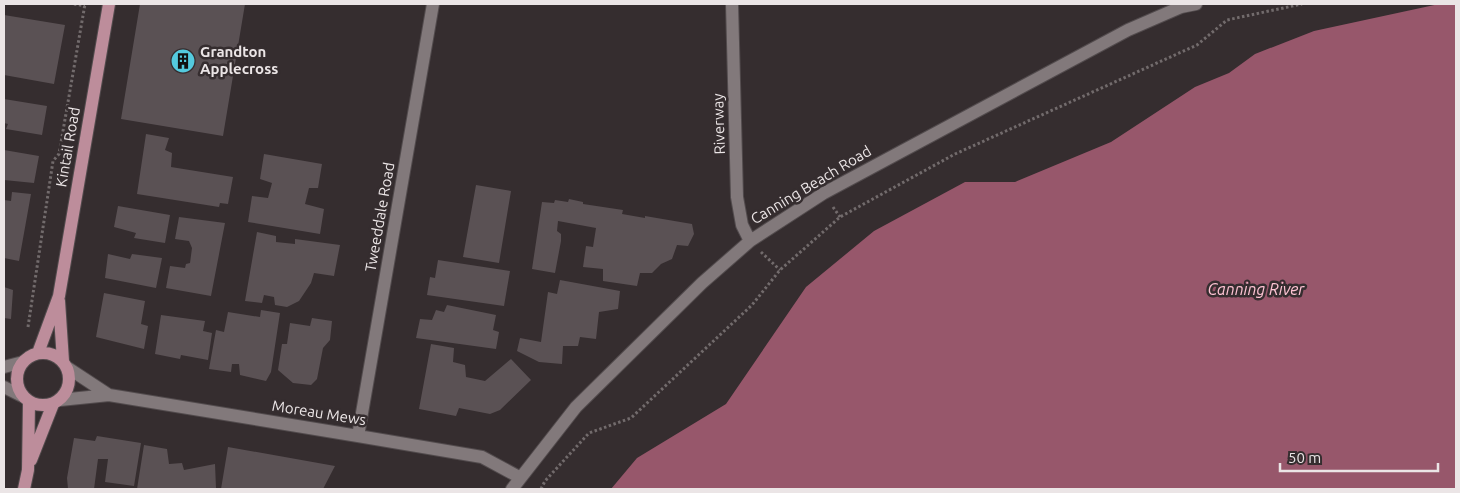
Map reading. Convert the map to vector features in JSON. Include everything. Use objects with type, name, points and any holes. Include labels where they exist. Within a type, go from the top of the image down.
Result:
[{"type":"main road","name":"Kintail Road","points":[[38,353],[59,296],[109,4]]},
{"type":"main road","name":"Kintail Road","points":[[59,296],[65,364]]},
{"type":"main road","points":[[24,489],[28,470],[57,402],[69,385],[65,364],[47,352],[38,353],[23,362],[17,379],[26,399],[28,470]]},
{"type":"main road","points":[[26,399],[45,406],[57,402]]},
{"type":"street","name":"Tweeddale Road","points":[[358,436],[434,4]]},
{"type":"street","name":"Riverway","points":[[732,4],[738,197],[742,226],[750,241]]},
{"type":"street","name":"Canning Beach Road","points":[[512,489],[519,477],[576,408],[702,283],[750,241],[833,188],[1128,30],[1181,6],[1196,4]]},
{"type":"street","points":[[4,368],[23,362]]},
{"type":"street","name":"Moreau Mews","points":[[65,364],[109,395]]},
{"type":"street","points":[[4,387],[26,399]]},
{"type":"street","name":"Moreau Mews","points":[[57,402],[109,395],[482,457],[519,477]]},
{"type":"path","points":[[28,329],[53,161],[59,154],[85,5],[74,4]]},
{"type":"path","points":[[541,489],[545,481],[589,433],[631,418],[752,305],[780,270],[840,217],[955,154],[1197,45],[1227,20],[1302,4]]},
{"type":"path","points":[[750,241],[780,270]]},
{"type":"water","name":"Canning River","points":[[1439,4],[1456,4],[1456,489],[611,489],[637,458],[726,404],[806,287],[874,231],[965,182],[1015,182],[1111,142],[1195,87],[1229,73],[1255,54],[1314,31]]},
{"type":"building","name":"Grandton Applecross","points":[[140,4],[245,4],[223,136],[121,119]]},
{"type":"building","points":[[4,15],[65,25],[54,84],[4,75]]},
{"type":"building","points":[[4,99],[47,106],[42,135],[6,129],[8,124],[4,123]]},
{"type":"building","points":[[146,134],[169,138],[165,150],[172,153],[171,167],[233,177],[228,204],[220,203],[219,207],[137,194]]},
{"type":"building","points":[[4,150],[39,156],[34,183],[4,180]]},
{"type":"building","points":[[264,154],[322,164],[318,188],[309,188],[305,204],[324,209],[320,234],[248,222],[252,196],[268,198],[272,183],[260,179]]},
{"type":"building","points":[[476,185],[511,191],[499,263],[463,257]]},
{"type":"building","points":[[12,192],[31,194],[19,261],[4,258],[4,200],[11,201]]},
{"type":"building","points":[[569,199],[583,202],[583,204],[623,210],[622,214],[692,224],[694,234],[688,246],[677,245],[672,259],[661,264],[652,273],[640,273],[637,286],[603,281],[603,269],[583,267],[586,246],[593,247],[596,228],[558,221],[557,231],[561,234],[561,241],[555,273],[532,269],[542,202],[554,203],[555,200],[568,202]]},
{"type":"building","points":[[118,206],[170,215],[165,243],[134,238],[136,233],[114,227]]},
{"type":"building","points":[[179,217],[225,223],[211,296],[166,288],[170,266],[185,268],[186,264],[190,263],[192,248],[189,241],[175,239]]},
{"type":"building","points":[[257,232],[276,236],[276,242],[295,244],[295,239],[340,245],[334,276],[314,273],[311,283],[299,301],[287,307],[275,305],[274,297],[264,295],[262,303],[245,301]]},
{"type":"building","points":[[108,254],[130,259],[132,254],[162,258],[156,288],[105,278]]},
{"type":"building","points":[[438,260],[510,271],[504,306],[427,295],[430,277],[435,278]]},
{"type":"building","points":[[560,280],[620,291],[618,309],[599,312],[596,339],[580,337],[578,346],[563,346],[562,364],[539,362],[517,351],[520,338],[541,342],[548,292],[557,294]]},
{"type":"building","points":[[4,287],[13,290],[11,319],[4,318]]},
{"type":"building","points":[[104,293],[145,301],[141,324],[148,326],[144,349],[96,337]]},
{"type":"building","points":[[447,305],[496,315],[493,330],[499,332],[496,349],[416,338],[420,319],[432,320],[436,310],[444,312]]},
{"type":"building","points":[[261,310],[280,313],[271,372],[266,381],[240,375],[239,364],[232,364],[231,372],[209,369],[216,330],[224,332],[228,312],[260,317]]},
{"type":"building","points":[[161,315],[205,321],[203,331],[212,333],[208,360],[181,355],[180,359],[155,354]]},
{"type":"building","points":[[312,318],[332,321],[330,340],[323,348],[317,379],[311,385],[293,383],[278,370],[282,344],[287,344],[290,323],[310,326]]},
{"type":"building","points":[[431,344],[454,348],[453,362],[465,365],[466,377],[485,381],[511,359],[531,380],[500,410],[490,414],[459,408],[456,416],[419,409]]},
{"type":"building","points":[[97,436],[141,443],[134,486],[105,482],[108,459],[98,459],[94,489],[68,489],[67,478],[74,438],[95,441]]},
{"type":"building","points":[[144,445],[167,449],[169,464],[182,463],[184,470],[215,464],[216,488],[137,489]]},
{"type":"building","points":[[228,447],[335,466],[323,489],[221,489]]},
{"type":"place","name":"Grandton Applecross","points":[[183,61]]}]
